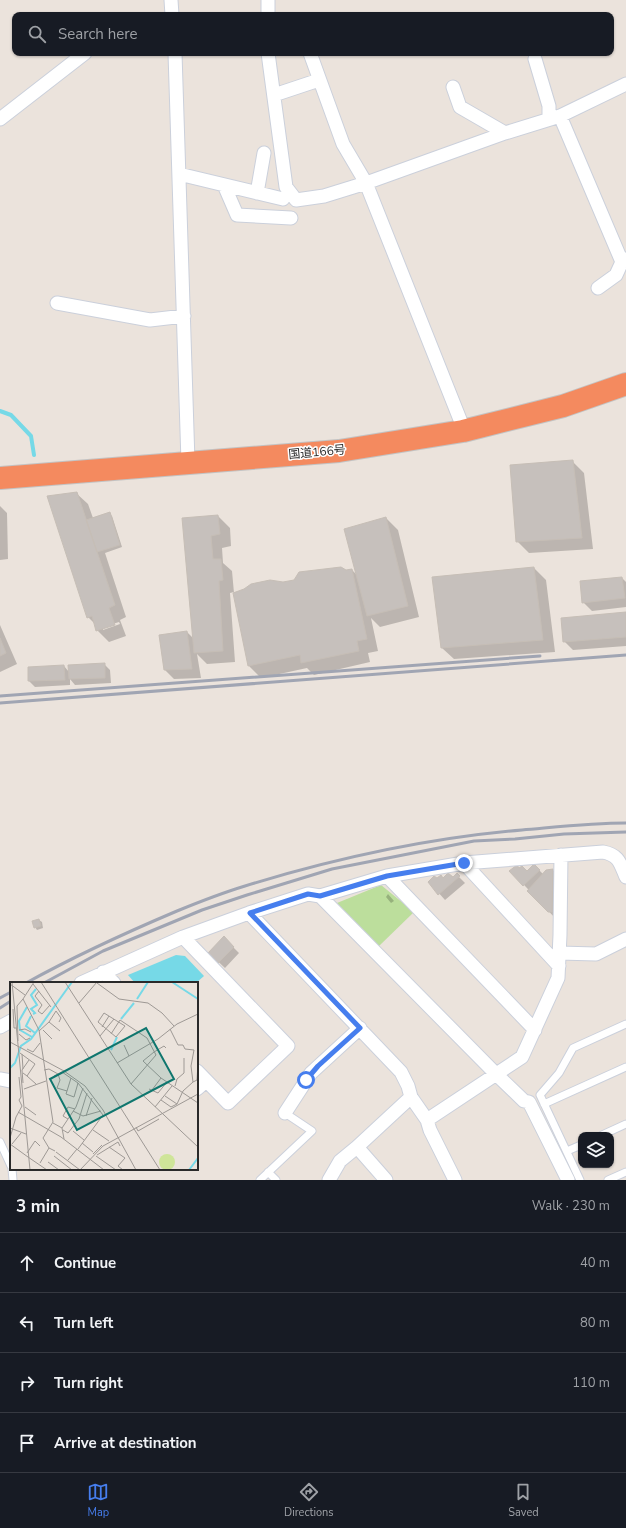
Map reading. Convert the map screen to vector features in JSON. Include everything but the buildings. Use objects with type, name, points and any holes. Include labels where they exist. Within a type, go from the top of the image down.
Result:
[{"type":"highway","name":"国道166号","points":[[0,478],[339,451],[463,431],[563,406],[626,384]]},
{"type":"street","points":[[172,0],[172,12]]},
{"type":"street","points":[[268,0],[268,12]]},
{"type":"street","points":[[0,119],[81,56]]},
{"type":"street","points":[[175,56],[188,462]]},
{"type":"street","points":[[268,56],[286,187],[296,200],[324,196],[366,183],[505,133],[555,118],[626,85]]},
{"type":"street","points":[[311,56],[343,144],[366,183],[463,431]]},
{"type":"street","points":[[536,59],[549,106],[624,260],[616,276],[598,288]]},
{"type":"street","points":[[274,95],[319,80]]},
{"type":"street","points":[[453,87],[460,107],[505,133]]},
{"type":"street","points":[[257,192],[264,152]]},
{"type":"street","points":[[179,174],[283,199]]},
{"type":"street","points":[[224,185],[237,215],[291,218]]},
{"type":"street","points":[[57,303],[150,320],[184,316]]},
{"type":"street","points":[[84,982],[103,972],[184,937],[250,913],[308,894],[320,896],[387,876],[464,863],[603,852],[612,854],[618,860],[626,876]]},
{"type":"street","points":[[427,1120],[522,1057],[558,978],[561,855]]},
{"type":"street","points":[[464,863],[559,960]]},
{"type":"street","points":[[387,876],[535,1030]]},
{"type":"street","points":[[320,896],[496,1074],[524,1101],[529,1102],[568,1180]]},
{"type":"street","points":[[250,913],[401,1072],[408,1086],[411,1097],[427,1120],[430,1130],[456,1180]]},
{"type":"street","points":[[184,937],[288,1046],[228,1102],[202,1085],[198,1074]]},
{"type":"street","points":[[559,960],[596,954],[626,940]]},
{"type":"street","points":[[103,972],[113,982]]},
{"type":"street","points":[[0,1027],[10,1022]]},
{"type":"street","points":[[285,1113],[311,1073],[360,1028]]},
{"type":"street","points":[[0,1079],[10,1081]]},
{"type":"street","points":[[329,1180],[340,1161],[411,1097]]},
{"type":"street","points":[[357,1147],[386,1180]]},
{"type":"lane","points":[[580,1180],[540,1095],[559,1073],[573,1048],[626,1024]]},
{"type":"lane","points":[[544,1104],[626,1067]]},
{"type":"lane","points":[[260,1180],[312,1131],[285,1113]]},
{"type":"lane","points":[[609,1132],[626,1124]]},
{"type":"lane","points":[[0,1142],[10,1164]]},
{"type":"lane","points":[[567,1151],[578,1146]]},
{"type":"lane","points":[[12,1170],[13,1180]]},
{"type":"lane","points":[[268,1172],[276,1180]]},
{"type":"lane","points":[[608,1180],[626,1172]]},
{"type":"green space","points":[[381,885],[414,912],[378,947],[337,903]]},
{"type":"water","points":[[176,955],[185,956],[204,976],[197,982],[134,982],[128,975]]},
{"type":"waterway","points":[[0,411],[11,415],[31,436],[34,455]]},
{"type":"railway","points":[[0,703],[626,655]]},
{"type":"railway","points":[[0,696],[540,656]]},
{"type":"railway","points":[[28,982],[100,945],[185,908],[236,889],[279,876],[382,850],[452,838],[561,826],[626,823]]},
{"type":"railway","points":[[46,982],[103,951],[202,910],[332,869],[474,841],[564,834],[626,832]]},
{"type":"railway","points":[[0,998],[10,993]]},
{"type":"railway","points":[[0,1008],[10,1002]]},
{"type":"route","points":[[306,1080],[318,1066],[360,1028],[250,913],[308,894],[320,896],[387,876],[464,863]]}]
